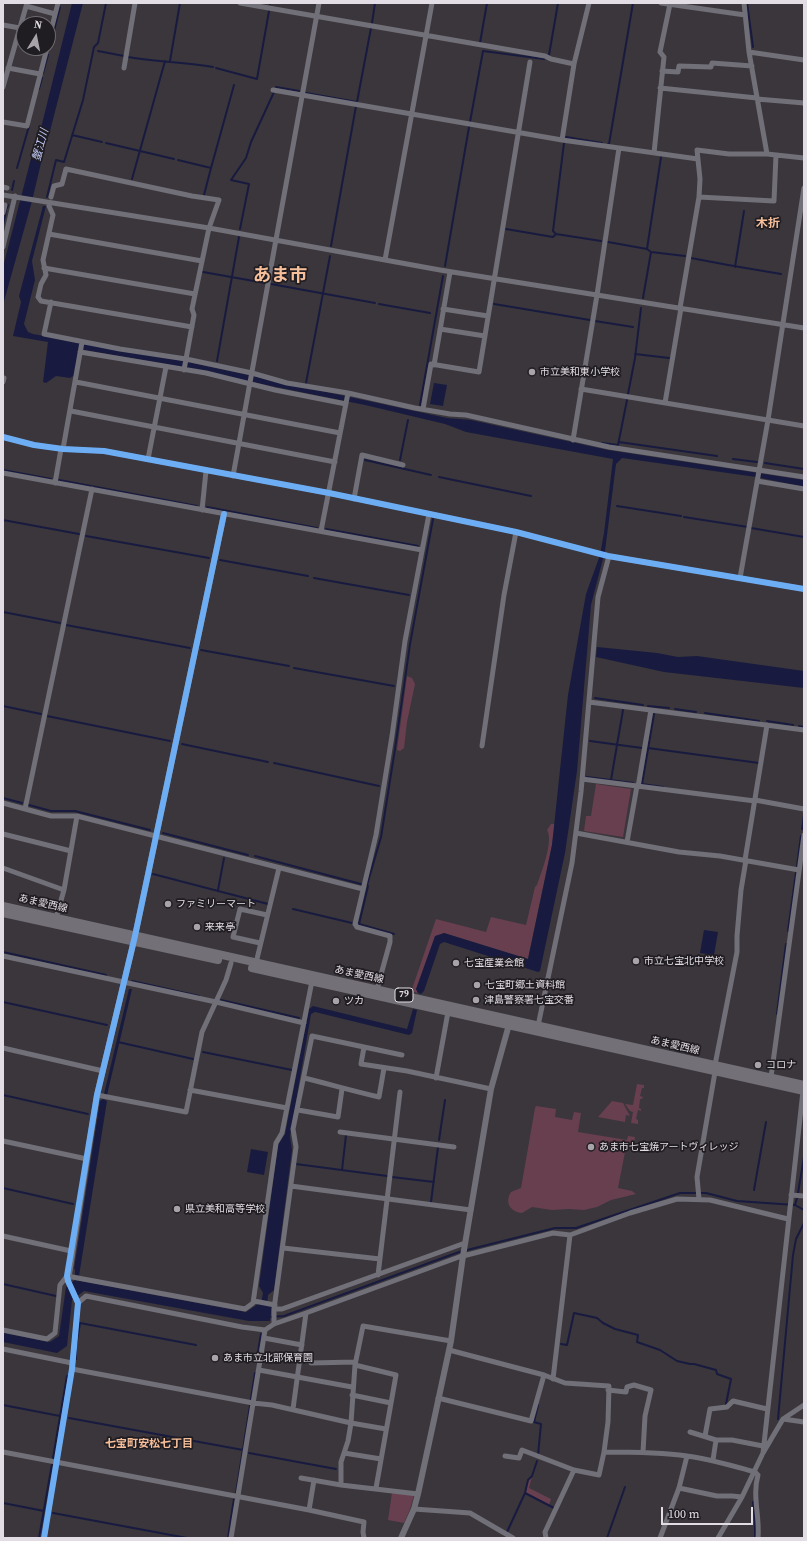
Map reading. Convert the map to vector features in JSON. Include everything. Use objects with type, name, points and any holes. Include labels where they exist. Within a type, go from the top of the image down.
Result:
[{"type":"main road","name":"あま愛西線","points":[[3,906],[56,918],[231,963],[448,1012],[509,1023],[715,1068],[770,1077],[804,1089]]},
{"type":"main road","name":"あま愛西線","points":[[3,912],[377,989],[509,1023],[538,1026],[804,1089]]},
{"type":"street","points":[[23,16],[26,4],[55,14],[58,3]]},
{"type":"street","points":[[124,68],[135,3]]},
{"type":"street","points":[[240,3],[545,56],[551,60],[574,64]]},
{"type":"street","points":[[233,476],[319,3]]},
{"type":"street","points":[[385,260],[432,3]]},
{"type":"street","points":[[562,140],[574,64],[589,3]]},
{"type":"street","points":[[661,3],[678,4],[746,15]]},
{"type":"street","points":[[744,3],[749,52],[767,154]]},
{"type":"street","points":[[654,153],[664,57],[660,52],[670,4]]},
{"type":"street","points":[[3,25],[16,27]]},
{"type":"street","points":[[3,87],[16,41]]},
{"type":"street","points":[[749,52],[804,60]]},
{"type":"street","points":[[3,122],[27,126],[44,56]]},
{"type":"street","points":[[423,410],[431,364],[479,372],[530,62]]},
{"type":"street","points":[[662,72],[678,72],[679,66],[711,67],[712,63],[752,66]]},
{"type":"street","points":[[8,68],[40,74]]},
{"type":"street","points":[[660,88],[804,103]]},
{"type":"street","points":[[273,90],[518,133],[698,159]]},
{"type":"street","points":[[573,440],[619,148]]},
{"type":"street","points":[[665,403],[698,197],[700,179],[697,150],[729,154],[767,154],[804,158]]},
{"type":"street","points":[[698,197],[774,201],[776,155]]},
{"type":"street","points":[[51,197],[54,186],[62,184],[66,169],[192,196],[219,200],[209,228],[195,294],[192,309],[194,315],[184,369]]},
{"type":"street","points":[[740,578],[768,420],[804,188]]},
{"type":"street","points":[[3,195],[209,228],[450,272],[804,328]]},
{"type":"street","points":[[3,247],[16,197]]},
{"type":"street","points":[[3,205],[5,205],[3,214]]},
{"type":"street","points":[[49,206],[53,215],[43,260],[46,275],[38,297],[41,301],[192,327]]},
{"type":"street","points":[[49,234],[202,261]]},
{"type":"street","points":[[44,268],[195,294]]},
{"type":"street","points":[[434,365],[450,272]]},
{"type":"street","points":[[50,302],[44,334],[82,343],[186,360],[287,383],[423,410],[466,415],[609,448],[804,477]]},
{"type":"street","points":[[443,309],[488,316]]},
{"type":"street","points":[[440,329],[485,336]]},
{"type":"street","points":[[55,483],[71,411],[82,343]]},
{"type":"street","points":[[81,351],[184,369],[346,403]]},
{"type":"street","points":[[148,459],[166,367]]},
{"type":"street","points":[[76,382],[340,433]]},
{"type":"street","points":[[581,390],[804,426]]},
{"type":"street","points":[[321,531],[348,394]]},
{"type":"street","points":[[71,411],[335,462]]},
{"type":"street","points":[[3,437],[34,445],[62,449],[104,450],[516,532],[607,556],[804,589]]},
{"type":"street","points":[[354,499],[362,455],[403,465]]},
{"type":"street","points":[[202,510],[206,471]]},
{"type":"street","points":[[3,474],[422,550]]},
{"type":"street","points":[[757,480],[804,489]]},
{"type":"street","points":[[24,809],[92,489]]},
{"type":"street","points":[[44,1538],[72,1369],[78,1301],[67,1278],[97,1095],[134,939],[224,514]]},
{"type":"street","points":[[377,989],[390,939],[388,935],[357,927],[355,924],[376,835],[405,641],[429,514]]},
{"type":"street","points":[[482,746],[504,595],[516,532]]},
{"type":"street","points":[[538,1026],[572,863],[582,779],[598,597],[607,556]]},
{"type":"street","points":[[589,702],[804,730]]},
{"type":"street","points":[[627,842],[651,710]]},
{"type":"street","points":[[699,1194],[697,1177],[715,1068],[737,952],[741,890],[767,725]]},
{"type":"street","points":[[582,779],[755,801],[804,809]]},
{"type":"street","points":[[3,803],[51,816],[78,816],[363,889]]},
{"type":"street","points":[[56,918],[64,890],[78,816]]},
{"type":"street","points":[[576,833],[679,852],[746,860],[799,870]]},
{"type":"street","points":[[3,834],[71,851]]},
{"type":"street","points":[[770,1077],[804,835]]},
{"type":"street","points":[[3,868],[64,890]]},
{"type":"street","points":[[256,963],[279,868]]},
{"type":"street","points":[[260,943],[233,937],[240,909],[267,915]]},
{"type":"street","points":[[3,956],[216,1002],[304,1023]]},
{"type":"street","points":[[97,1095],[186,1112],[202,1032],[226,980],[231,963]]},
{"type":"street","points":[[67,1278],[245,1309],[253,1303],[276,1143],[282,1133],[312,981]]},
{"type":"street","points":[[436,1078],[448,1012]]},
{"type":"street","points":[[401,1538],[414,1509],[418,1494],[451,1341],[463,1256],[491,1089],[509,1023]]},
{"type":"street","points":[[274,1322],[296,1147],[293,1130],[312,1036],[402,1055]]},
{"type":"street","points":[[364,1047],[361,1064],[491,1089]]},
{"type":"street","points":[[3,1048],[103,1071]]},
{"type":"street","points":[[304,1078],[379,1096],[384,1068]]},
{"type":"street","points":[[298,1110],[338,1117],[342,1088]]},
{"type":"street","points":[[763,1453],[790,1201],[804,1089]]},
{"type":"street","points":[[190,1090],[287,1108]]},
{"type":"street","points":[[380,1285],[377,1276],[388,1199],[400,1092]]},
{"type":"street","points":[[340,1132],[454,1147]]},
{"type":"street","points":[[3,1141],[87,1159]]},
{"type":"street","points":[[291,1186],[471,1210]]},
{"type":"street","points":[[231,1538],[265,1330],[274,1322],[306,1313],[463,1256],[553,1233],[570,1235],[630,1213],[699,1194],[710,1200],[788,1219]]},
{"type":"street","points":[[791,1195],[804,1196]]},
{"type":"street","points":[[553,1379],[570,1235]]},
{"type":"street","points":[[3,1236],[71,1251]]},
{"type":"street","points":[[254,1301],[267,1304],[275,1309],[282,1309],[465,1245]]},
{"type":"street","points":[[283,1248],[380,1259]]},
{"type":"street","points":[[3,1330],[47,1339],[55,1333],[60,1285],[67,1278]]},
{"type":"street","points":[[78,1301],[86,1296],[242,1328],[265,1330]]},
{"type":"street","points":[[293,1409],[306,1313]]},
{"type":"street","points":[[341,1485],[341,1462],[351,1423],[352,1387],[355,1363],[363,1326],[451,1341]]},
{"type":"street","points":[[264,1338],[302,1346]]},
{"type":"street","points":[[3,1349],[72,1363]]},
{"type":"street","points":[[449,1350],[544,1375],[571,1384],[609,1386],[608,1422],[599,1476],[574,1470],[522,1450],[519,1458],[505,1456]]},
{"type":"street","points":[[311,1363],[355,1363],[396,1375],[376,1488]]},
{"type":"street","points":[[72,1369],[253,1403],[293,1409],[351,1423],[386,1429]]},
{"type":"street","points":[[258,1370],[352,1387]]},
{"type":"street","points":[[438,1398],[531,1421],[544,1375]]},
{"type":"street","points":[[608,1390],[626,1392],[627,1387],[634,1385],[651,1390],[645,1416],[643,1452]]},
{"type":"street","points":[[352,1395],[391,1403]]},
{"type":"street","points":[[705,1436],[710,1409],[727,1407],[732,1401],[767,1409]]},
{"type":"street","points":[[718,1538],[742,1497],[763,1453],[783,1419],[804,1405]]},
{"type":"street","points":[[783,1419],[804,1422]]},
{"type":"street","points":[[690,1432],[716,1440],[732,1440],[763,1446]]},
{"type":"street","points":[[713,1460],[716,1440]]},
{"type":"street","points":[[3,1452],[309,1510],[364,1522],[362,1532],[364,1538]]},
{"type":"street","points":[[604,1452],[643,1452],[687,1456],[713,1460],[755,1472],[758,1475],[755,1500],[759,1521],[758,1538]]},
{"type":"street","points":[[344,1454],[381,1460]]},
{"type":"street","points":[[660,1538],[679,1488],[687,1456]]},
{"type":"street","points":[[546,1538],[545,1532],[574,1470]]},
{"type":"street","points":[[301,1478],[341,1485],[418,1494]]},
{"type":"street","points":[[309,1510],[314,1480]]},
{"type":"street","points":[[679,1488],[717,1496],[742,1497]]},
{"type":"street","points":[[414,1509],[470,1513],[513,1538]]},
{"type":"shaded area","points":[[407,676],[412,678],[415,684],[407,722],[404,748],[400,751],[397,750]]},
{"type":"shaded area","points":[[596,784],[631,789],[623,837],[584,831],[586,816],[591,816]]},
{"type":"shaded area","points":[[551,824],[555,824],[552,845],[528,959],[444,933],[416,989],[418,993],[414,992],[412,989],[436,919],[486,932],[491,917],[526,925],[535,887],[537,885],[548,849],[549,835],[547,830]]},
{"type":"shaded area","points":[[637,1084],[644,1085],[640,1096],[643,1097],[640,1099],[639,1108],[641,1111],[638,1110],[636,1119],[638,1120],[638,1124],[631,1123],[633,1112],[630,1111],[625,1104],[633,1105]]},
{"type":"shaded area","points":[[612,1101],[623,1103],[630,1116],[626,1115],[625,1122],[598,1117]]},
{"type":"shaded area","points":[[536,1106],[556,1109],[555,1117],[572,1120],[574,1112],[581,1113],[578,1132],[627,1140],[628,1136],[635,1137],[633,1148],[626,1147],[618,1188],[632,1191],[636,1194],[611,1200],[597,1207],[584,1210],[552,1210],[532,1207],[522,1213],[512,1209],[508,1200],[511,1192],[521,1188]]},
{"type":"shaded area","points":[[532,1477],[529,1488],[551,1499],[549,1505],[525,1492],[528,1480]]},
{"type":"shaded area","points":[[392,1493],[414,1495],[404,1523],[388,1520]]},
{"type":"water","name":"蟹江川","points":[[72,3],[83,3],[32,201],[3,305],[3,267],[36,139],[39,136]]},
{"type":"water","points":[[43,206],[46,206],[32,261],[35,280],[24,324],[28,332],[33,334],[183,361],[447,418],[471,420],[608,450],[804,480],[804,487],[756,477],[622,458],[616,464],[605,551],[591,605],[577,771],[565,853],[540,971],[538,972],[444,942],[440,944],[424,991],[421,994],[418,993],[416,989],[435,936],[444,933],[528,959],[552,845],[568,695],[586,594],[600,555],[613,459],[466,432],[445,424],[365,405],[182,367],[79,349],[75,375],[70,378],[56,376],[46,383],[43,382],[48,342],[13,336],[21,302],[19,296]]},
{"type":"water","points":[[434,383],[447,385],[443,406],[430,404]]},
{"type":"water","points":[[597,647],[657,653],[678,657],[697,656],[804,671],[804,688],[664,672],[596,657]]},
{"type":"water","points":[[704,930],[718,932],[714,955],[700,953]]},
{"type":"water","points":[[129,989],[132,989],[107,1095],[104,1094]]},
{"type":"water","points":[[313,1006],[407,1029],[413,1009],[417,1010],[412,1033],[409,1035],[315,1012],[311,1014],[290,1136],[292,1150],[274,1290],[268,1295],[267,1305],[272,1306],[270,1321],[249,1321],[84,1291],[72,1300],[67,1346],[57,1353],[3,1342],[3,1333],[50,1342],[59,1336],[66,1287],[75,1280],[246,1312],[258,1304],[261,1304],[263,1293],[259,1286],[278,1145],[285,1134],[309,1009]]},
{"type":"water","points":[[103,1099],[107,1101],[79,1276],[75,1275],[74,1269],[100,1101]]},
{"type":"water","points":[[251,1149],[268,1152],[264,1175],[247,1172]]},
{"type":"waterway","points":[[47,197],[56,160],[64,162],[83,100],[94,47],[98,43],[106,3]]},
{"type":"waterway","points":[[170,61],[180,3]]},
{"type":"waterway","points":[[372,23],[375,3]]},
{"type":"waterway","points":[[480,43],[487,3]]},
{"type":"waterway","points":[[549,55],[558,3]]},
{"type":"waterway","points":[[608,144],[633,3]]},
{"type":"waterway","points":[[747,3],[753,47]]},
{"type":"waterway","points":[[56,23],[60,7]]},
{"type":"waterway","points":[[216,68],[257,79],[269,11]]},
{"type":"waterway","points":[[306,93],[357,102],[371,28]]},
{"type":"waterway","points":[[98,51],[124,56]]},
{"type":"waterway","points":[[470,122],[483,51],[544,59]]},
{"type":"waterway","points":[[43,73],[48,56]]},
{"type":"waterway","points":[[128,57],[213,67]]},
{"type":"waterway","points":[[132,179],[165,61]]},
{"type":"waterway","points":[[39,89],[42,78]]},
{"type":"waterway","points":[[178,160],[211,168],[234,85]]},
{"type":"waterway","points":[[276,87],[299,91]]},
{"type":"waterway","points":[[240,229],[249,184],[231,180],[246,158],[251,142],[274,92]]},
{"type":"waterway","points":[[331,246],[356,106]]},
{"type":"waterway","points":[[17,168],[29,126]]},
{"type":"waterway","points":[[445,266],[469,127]]},
{"type":"waterway","points":[[72,135],[102,142]]},
{"type":"waterway","points":[[566,137],[602,143]]},
{"type":"waterway","points":[[106,143],[174,159]]},
{"type":"waterway","points":[[564,143],[553,231],[556,234],[601,241]]},
{"type":"waterway","points":[[647,249],[661,157]]},
{"type":"waterway","points":[[204,195],[211,168]]},
{"type":"waterway","points":[[12,190],[14,181]]},
{"type":"waterway","points":[[3,225],[6,210]]},
{"type":"waterway","points":[[735,267],[744,211]]},
{"type":"waterway","points":[[506,229],[553,237],[556,234]]},
{"type":"waterway","points":[[217,361],[239,237]]},
{"type":"waterway","points":[[608,242],[647,249],[651,252],[643,298]]},
{"type":"waterway","points":[[651,252],[685,256]]},
{"type":"waterway","points":[[306,383],[330,256]]},
{"type":"waterway","points":[[691,258],[781,274]]},
{"type":"waterway","points":[[203,272],[265,283]]},
{"type":"waterway","points":[[420,405],[443,276]]},
{"type":"waterway","points":[[271,284],[375,303]]},
{"type":"waterway","points":[[379,304],[430,313]]},
{"type":"waterway","points":[[494,304],[590,320]]},
{"type":"waterway","points":[[628,394],[635,358],[641,308]]},
{"type":"waterway","points":[[595,321],[633,327]]},
{"type":"waterway","points":[[635,354],[669,358]]},
{"type":"waterway","points":[[602,443],[618,445],[627,400]]},
{"type":"waterway","points":[[400,460],[408,420]]},
{"type":"waterway","points":[[619,442],[717,456]]},
{"type":"waterway","points":[[733,459],[757,462]]},
{"type":"waterway","points":[[365,460],[431,475]]},
{"type":"waterway","points":[[765,463],[804,469]]},
{"type":"waterway","points":[[3,470],[51,479]]},
{"type":"waterway","points":[[439,477],[531,496]]},
{"type":"waterway","points":[[59,480],[197,506]]},
{"type":"waterway","points":[[617,506],[681,516]]},
{"type":"waterway","points":[[207,507],[317,528]]},
{"type":"waterway","points":[[684,517],[748,527]]},
{"type":"waterway","points":[[367,885],[381,837],[410,644],[433,519]]},
{"type":"waterway","points":[[3,520],[79,534]]},
{"type":"waterway","points":[[751,528],[804,537]]},
{"type":"waterway","points":[[326,529],[418,546]]},
{"type":"waterway","points":[[86,536],[209,558]]},
{"type":"waterway","points":[[220,560],[308,576]]},
{"type":"waterway","points":[[314,578],[409,595]]},
{"type":"waterway","points":[[3,612],[60,623]]},
{"type":"waterway","points":[[66,625],[190,648]]},
{"type":"waterway","points":[[201,650],[289,666]]},
{"type":"waterway","points":[[294,668],[394,686]]},
{"type":"waterway","points":[[595,698],[643,705]]},
{"type":"waterway","points":[[3,706],[41,714]]},
{"type":"waterway","points":[[648,706],[669,708]]},
{"type":"waterway","points":[[675,709],[696,712]]},
{"type":"waterway","points":[[611,780],[623,710]]},
{"type":"waterway","points":[[705,713],[759,721]]},
{"type":"waterway","points":[[654,714],[642,784],[663,787]]},
{"type":"waterway","points":[[47,716],[170,741]]},
{"type":"waterway","points":[[767,721],[793,725]]},
{"type":"waterway","points":[[799,726],[804,727]]},
{"type":"waterway","points":[[590,741],[642,748]]},
{"type":"waterway","points":[[182,744],[268,762]]},
{"type":"waterway","points":[[648,748],[759,763]]},
{"type":"waterway","points":[[274,763],[379,786]]},
{"type":"waterway","points":[[587,777],[633,783]]},
{"type":"waterway","points":[[3,798],[22,803]]},
{"type":"waterway","points":[[29,805],[51,811],[75,811],[150,830]]},
{"type":"waterway","points":[[802,829],[804,815]]},
{"type":"waterway","points":[[163,833],[248,855]]},
{"type":"waterway","points":[[797,866],[801,836]]},
{"type":"waterway","points":[[255,856],[361,884]]},
{"type":"waterway","points":[[218,890],[224,858]]},
{"type":"waterway","points":[[788,931],[796,873]]},
{"type":"waterway","points":[[153,874],[268,904]]},
{"type":"waterway","points":[[368,886],[359,924],[394,934]]},
{"type":"waterway","points":[[293,909],[352,923]]},
{"type":"waterway","points":[[777,1014],[786,944]]},
{"type":"waterway","points":[[3,952],[106,975]]},
{"type":"waterway","points":[[132,981],[199,996]]},
{"type":"waterway","points":[[221,1000],[299,1018]]},
{"type":"waterway","points":[[3,1002],[107,1025]]},
{"type":"waterway","points":[[118,1042],[193,1059]]},
{"type":"waterway","points":[[203,1052],[292,1070]]},
{"type":"waterway","points":[[3,1095],[88,1114]]},
{"type":"waterway","points":[[439,1140],[445,1100]]},
{"type":"waterway","points":[[754,1190],[766,1122]]},
{"type":"waterway","points":[[342,1170],[346,1135]]},
{"type":"waterway","points":[[431,1202],[438,1147]]},
{"type":"waterway","points":[[798,1193],[804,1157]]},
{"type":"waterway","points":[[296,1164],[387,1176]]},
{"type":"waterway","points":[[392,1177],[434,1182]]},
{"type":"waterway","points":[[3,1188],[73,1204]]},
{"type":"waterway","points":[[268,1317],[284,1316],[459,1252],[555,1228],[576,1228],[680,1193],[706,1193],[737,1201],[795,1205],[804,1210]]},
{"type":"waterway","points":[[795,1205],[797,1198]]},
{"type":"waterway","points":[[778,1419],[793,1255],[796,1239],[804,1223]]},
{"type":"waterway","points":[[3,1284],[56,1296]]},
{"type":"waterway","points":[[561,1344],[567,1345],[574,1313],[597,1318],[615,1329],[638,1335],[637,1342],[660,1350],[677,1361],[716,1370],[717,1374],[731,1379],[726,1404]]},
{"type":"waterway","points":[[76,1346],[80,1323],[196,1345]]},
{"type":"waterway","points":[[257,1358],[261,1334]]},
{"type":"waterway","points":[[76,1350],[76,1359]]},
{"type":"waterway","points":[[251,1399],[255,1373]]},
{"type":"waterway","points":[[53,1458],[67,1376]]},
{"type":"waterway","points":[[3,1405],[60,1416]]},
{"type":"waterway","points":[[538,1405],[534,1422],[541,1424],[538,1455]]},
{"type":"waterway","points":[[236,1493],[250,1406]]},
{"type":"waterway","points":[[69,1418],[243,1450]]},
{"type":"waterway","points":[[249,1453],[336,1469]]},
{"type":"waterway","points":[[507,1532],[525,1493],[528,1480],[532,1476],[537,1461]]},
{"type":"waterway","points":[[39,1538],[52,1464]]},
{"type":"waterway","points":[[607,1538],[625,1487]]},
{"type":"waterway","points":[[525,1493],[554,1508]]},
{"type":"waterway","points":[[228,1538],[234,1499]]},
{"type":"waterway","points":[[753,1502],[755,1538]]},
{"type":"waterway","points":[[3,1503],[44,1511]]},
{"type":"waterway","points":[[53,1513],[187,1538]]},
{"type":"cycle path","points":[[3,437],[34,445],[63,449],[104,451],[329,493],[516,532],[608,556],[804,589]]},
{"type":"cycle path","points":[[44,1538],[72,1369],[78,1303],[67,1276],[97,1095],[135,936],[224,514]]},
{"type":"place","name":"市立美和東小学校","points":[[532,372]]},
{"type":"place","name":"ファミリーマート","points":[[168,904]]},
{"type":"place","name":"来来亭","points":[[197,927]]},
{"type":"place","name":"市立七宝北中学校","points":[[636,961]]},
{"type":"place","name":"七宝産業会館","points":[[456,963]]},
{"type":"place","name":"七宝町郷土資料館","points":[[477,985]]},
{"type":"place","name":"津島警察署七宝交番","points":[[476,1000]]},
{"type":"place","name":"ツカ","points":[[336,1001]]},
{"type":"place","name":"コロナ","points":[[758,1065]]},
{"type":"place","name":"あま市七宝焼アートヴィレッジ","points":[[591,1147]]},
{"type":"place","name":"県立美和高等学校","points":[[177,1209]]},
{"type":"place","name":"あま市立北部保育園","points":[[215,1358]]},
{"type":"district","name":"木折","points":[[768,224]]},
{"type":"district","name":"あま市","points":[[280,276]]},
{"type":"district","name":"七宝町安松七丁目","points":[[149,1444]]}]
